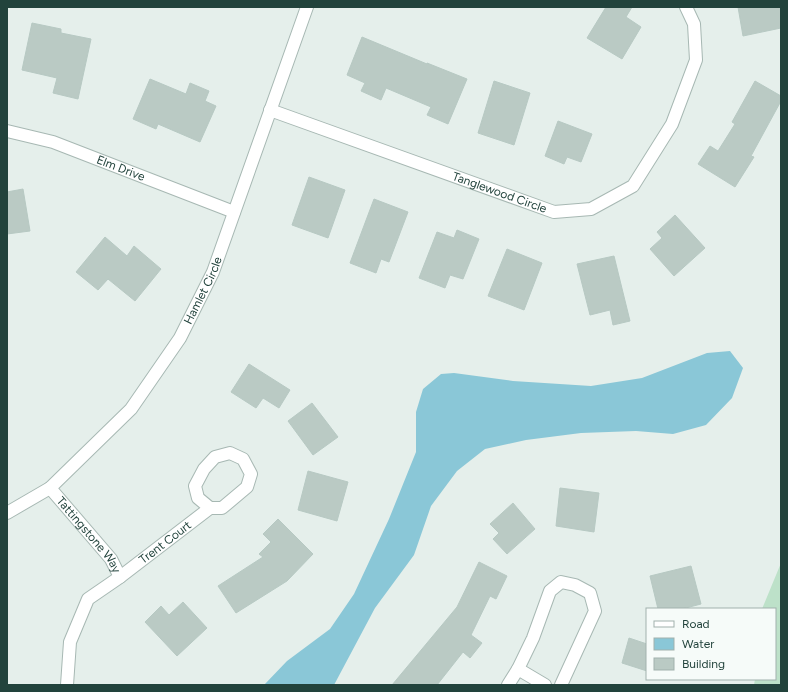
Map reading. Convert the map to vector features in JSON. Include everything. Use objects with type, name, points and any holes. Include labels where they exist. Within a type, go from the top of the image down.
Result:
[{"type":"street","name":"Hamlet Circle","points":[[7,513],[50,488],[131,409],[180,338],[213,272],[307,7]]},
{"type":"street","name":"Tanglewood Circle","points":[[270,110],[554,212],[591,209],[633,186],[672,124],[696,60],[694,24],[686,7]]},
{"type":"street","name":"Elm Drive","points":[[7,131],[53,142],[234,212]]},
{"type":"street","name":"Trent Court","points":[[120,577],[210,508],[222,508],[247,486],[250,474],[243,459],[230,453],[215,457],[204,469],[195,486],[198,498],[210,508]]},
{"type":"street","name":"Tattingstone Way","points":[[50,488],[111,560],[120,577],[88,599],[70,642],[67,685]]},
{"type":"street","points":[[508,685],[518,669],[533,638],[550,591],[561,582],[575,585],[590,593],[595,611],[561,685]]},
{"type":"street","points":[[518,669],[545,685]]},
{"type":"green space","points":[[781,563],[781,685],[754,685],[755,680],[776,680],[776,608],[762,608]]},
{"type":"water","points":[[730,351],[743,368],[732,398],[706,425],[673,434],[636,431],[581,433],[526,440],[485,449],[457,471],[431,506],[414,555],[375,608],[334,685],[264,685],[287,661],[330,629],[354,594],[389,519],[416,452],[416,412],[423,389],[441,374],[454,373],[513,381],[591,386],[642,378],[707,353]]},
{"type":"building","points":[[606,7],[632,7],[626,17],[641,27],[622,59],[587,38]]},
{"type":"building","points":[[738,7],[781,7],[781,28],[743,36]]},
{"type":"building","points":[[32,23],[61,29],[61,33],[91,39],[78,99],[53,93],[57,78],[22,70]]},
{"type":"building","points":[[362,37],[467,79],[448,124],[427,115],[431,107],[386,88],[381,100],[361,91],[365,83],[347,75]]},
{"type":"building","points":[[150,79],[186,94],[190,83],[209,91],[205,101],[216,106],[200,142],[158,124],[156,129],[133,119]]},
{"type":"building","points":[[494,81],[530,93],[514,145],[478,133]]},
{"type":"building","points":[[755,81],[781,96],[781,101],[751,156],[754,157],[735,187],[698,164],[710,146],[718,151],[735,124],[732,122]]},
{"type":"building","points":[[558,121],[592,134],[581,162],[567,157],[564,164],[545,156]]},
{"type":"building","points":[[309,177],[345,190],[328,238],[292,225]]},
{"type":"building","points":[[23,189],[30,231],[7,234],[7,192]]},
{"type":"building","points":[[374,199],[408,212],[389,262],[381,259],[376,273],[350,263]]},
{"type":"building","points":[[675,215],[705,248],[674,276],[650,249],[662,238],[657,232]]},
{"type":"building","points":[[457,230],[479,239],[463,279],[450,275],[445,288],[419,278],[437,232],[454,238]]},
{"type":"building","points":[[105,237],[127,256],[134,246],[161,269],[135,301],[108,279],[98,290],[76,272]]},
{"type":"building","points":[[507,249],[542,263],[524,310],[488,296]]},
{"type":"building","points":[[614,256],[630,321],[613,325],[610,310],[590,315],[577,264]]},
{"type":"building","points":[[249,364],[290,390],[279,408],[263,398],[256,408],[231,392]]},
{"type":"building","points":[[312,403],[338,437],[313,455],[288,421]]},
{"type":"building","points":[[308,471],[348,482],[337,521],[298,510]]},
{"type":"building","points":[[560,488],[599,493],[594,532],[556,526]]},
{"type":"building","points":[[513,503],[535,529],[507,554],[493,539],[499,533],[490,524]]},
{"type":"building","points":[[278,519],[313,554],[287,581],[236,613],[218,586],[263,557],[259,554],[271,542],[263,534]]},
{"type":"building","points":[[479,562],[507,576],[496,599],[490,596],[471,635],[482,643],[470,658],[463,652],[437,685],[392,685],[457,607]]},
{"type":"building","points":[[691,566],[701,604],[686,608],[658,608],[650,576]]},
{"type":"building","points":[[183,602],[207,628],[177,656],[145,622],[161,606],[169,615]]},
{"type":"building","points":[[629,638],[646,644],[646,671],[622,663]]}]
